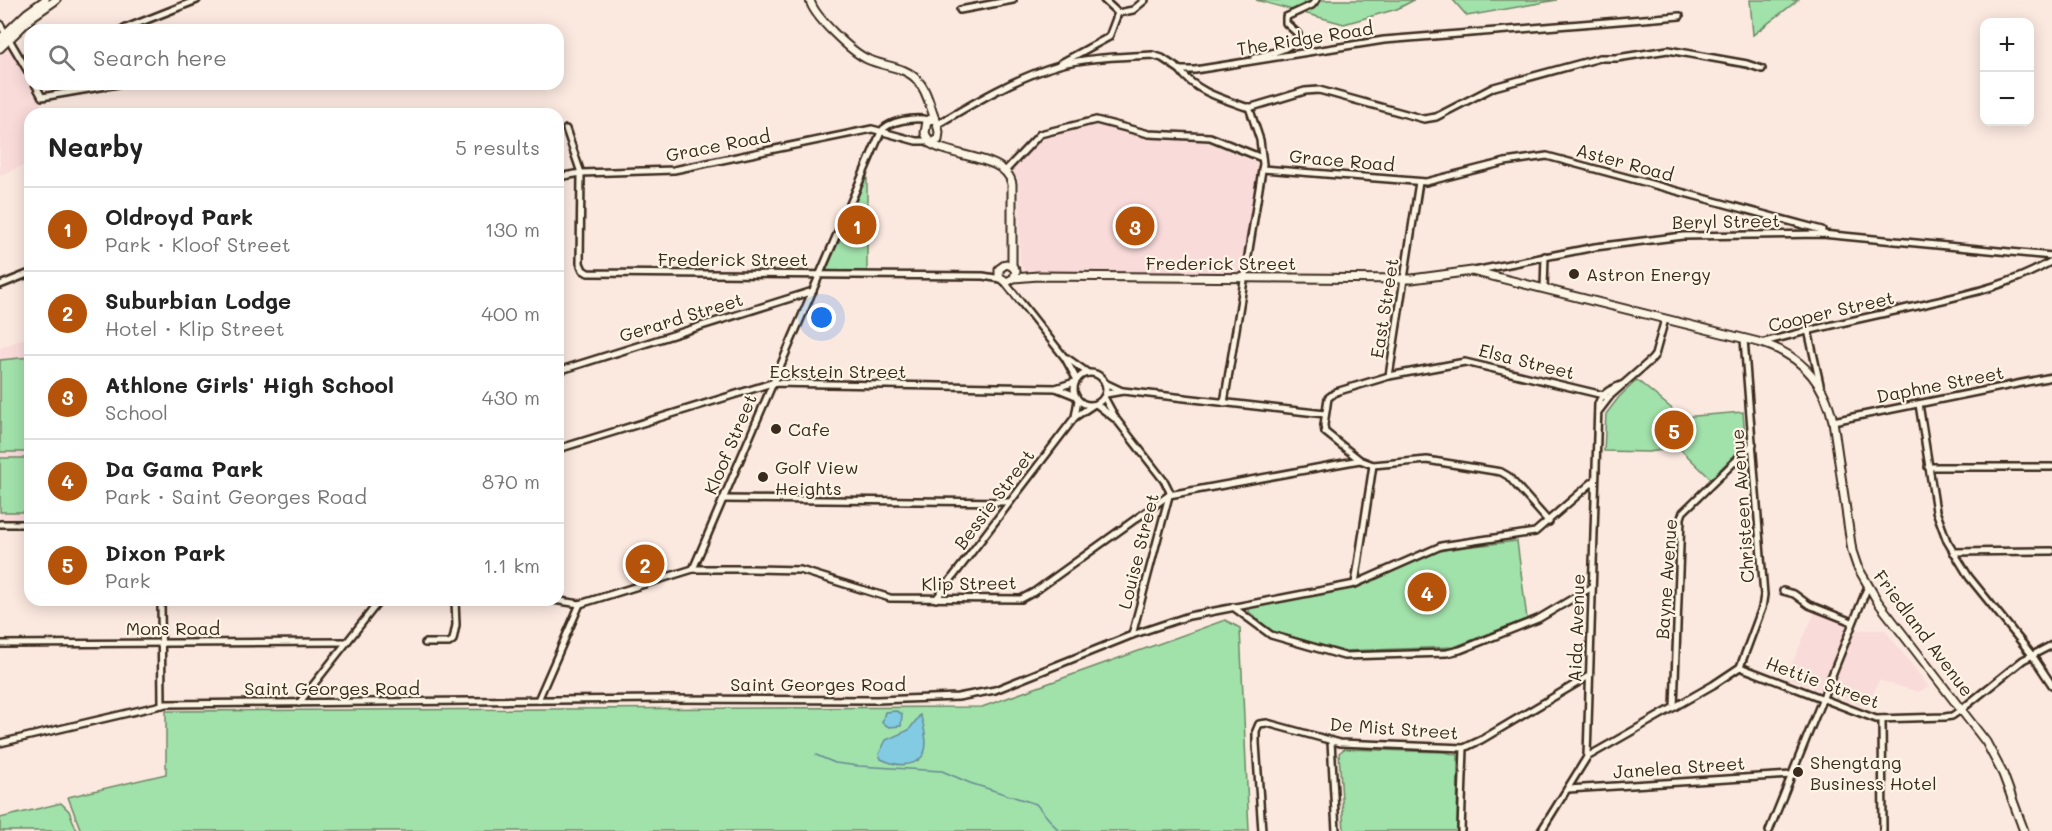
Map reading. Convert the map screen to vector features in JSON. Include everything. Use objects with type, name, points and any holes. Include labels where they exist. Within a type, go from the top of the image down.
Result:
[{"type":"main road","points":[[0,48],[8,35],[45,0]]},
{"type":"main road","points":[[0,39],[56,0]]},
{"type":"main road","points":[[810,0],[817,15],[855,51],[868,60],[911,75],[920,82],[938,140],[929,142]]},
{"type":"main road","points":[[934,122],[925,130],[929,142],[1006,170],[1012,184],[1011,244],[1014,278]]},
{"type":"main road","points":[[934,122],[948,150]]},
{"type":"main road","points":[[1002,274],[1011,244]]},
{"type":"main road","name":"Frederick Street","points":[[1002,274],[1013,267],[1038,276]]},
{"type":"main road","name":"Beryl Street","points":[[1404,279],[1472,272]]},
{"type":"main road","name":"Cooper Street","points":[[1472,272],[1761,343]]},
{"type":"main road","name":"Frederick Street","points":[[1002,274],[1014,278],[1038,276],[1404,279]]},
{"type":"main road","name":"Friedland Avenue","points":[[1761,343],[1783,351],[1798,361],[1820,386],[1829,405],[1833,421],[1852,551],[1857,566],[1868,586],[1986,742],[1998,764],[2020,818],[2022,831]]},
{"type":"street","points":[[136,24],[197,0]]},
{"type":"street","points":[[960,10],[1014,0]]},
{"type":"street","points":[[1104,0],[1118,13]]},
{"type":"street","points":[[1118,13],[1133,10],[1145,0]]},
{"type":"street","points":[[1239,63],[1293,44],[1298,34],[1286,23],[1286,17],[1312,5],[1317,0]]},
{"type":"street","points":[[881,132],[886,125],[921,119],[934,122],[951,116],[1013,84],[1057,66],[1108,39],[1118,13]]},
{"type":"street","name":"The Ridge Road","points":[[1180,70],[1393,40],[1680,16]]},
{"type":"street","points":[[0,24],[24,61]]},
{"type":"street","points":[[1057,66],[1086,60],[1152,55],[1162,58],[1180,70],[1188,81],[1197,87],[1249,107],[1305,91],[1319,90],[1428,119],[1436,117],[1485,90],[1600,57],[1617,58],[1663,50],[1747,64],[1762,69]]},
{"type":"street","points":[[38,90],[42,97],[82,90]]},
{"type":"street","points":[[1224,403],[1262,169],[1260,140],[1249,107]]},
{"type":"street","name":"Grace Road","points":[[1006,170],[1041,134],[1095,120],[1149,134],[1210,137],[1262,158]]},
{"type":"street","name":"Grace Road","points":[[564,176],[581,173],[674,170],[886,125]]},
{"type":"street","points":[[566,129],[581,173]]},
{"type":"street","points":[[872,129],[916,141],[929,142]]},
{"type":"street","name":"Kloof Street","points":[[693,569],[881,132]]},
{"type":"street","name":"Aster Road","points":[[1419,182],[1505,162],[1547,156],[1822,232]]},
{"type":"street","name":"Grace Road","points":[[1262,169],[1419,182]]},
{"type":"street","name":"Frederick Street","points":[[581,173],[580,263],[586,273],[983,276],[1002,274]]},
{"type":"street","name":"East Street","points":[[1325,414],[1327,400],[1333,394],[1389,376],[1419,182]]},
{"type":"street","name":"Beryl Street","points":[[1472,272],[1545,256],[1664,237],[1822,232],[2052,258]]},
{"type":"street","points":[[1544,289],[1545,256]]},
{"type":"street","name":"Cooper Street","points":[[1761,343],[1992,288],[2023,276],[2052,258]]},
{"type":"street","points":[[1002,274],[1065,358],[1076,381],[1074,389],[1077,398],[1087,405],[1094,405],[1105,396],[1123,391]]},
{"type":"street","points":[[0,285],[24,275]]},
{"type":"street","points":[[1014,278],[1018,297]]},
{"type":"street","name":"Gerard Street","points":[[564,369],[813,291]]},
{"type":"street","name":"Aida Avenue","points":[[1540,831],[1587,757],[1598,412],[1604,399],[1651,360],[1665,319]]},
{"type":"street","name":"Friedland Avenue","points":[[1808,330],[1820,386]]},
{"type":"street","name":"Christeen Avenue","points":[[1740,667],[1762,608],[1764,595],[1744,339]]},
{"type":"street","points":[[1065,358],[1088,373],[1099,375],[1106,383],[1123,391],[1325,414],[1325,432],[1360,460],[1373,465],[1427,460],[1501,472],[1549,522]]},
{"type":"street","name":"Elsa Street","points":[[1389,376],[1468,362],[1587,392],[1604,399]]},
{"type":"street","points":[[1076,381],[1088,373]]},
{"type":"street","name":"Daphne Street","points":[[1833,421],[2052,377]]},
{"type":"street","name":"Eckstein Street","points":[[564,447],[772,383],[1056,388],[1076,381]]},
{"type":"street","points":[[1105,396],[1106,383]]},
{"type":"street","name":"Eckstein Street","points":[[1056,388],[1077,398]]},
{"type":"street","name":"Louise Street","points":[[1105,396],[1116,419],[1169,487],[1169,495],[1132,635]]},
{"type":"street","name":"Bessie Street","points":[[1075,417],[1077,398]]},
{"type":"street","points":[[1919,404],[1937,515],[1953,552],[1975,585],[2032,655],[2052,685]]},
{"type":"street","name":"Bessie Street","points":[[936,599],[1075,417],[1094,405]]},
{"type":"street","name":"Louise Street","points":[[1094,405],[1116,419]]},
{"type":"street","name":"Bayne Avenue","points":[[1674,707],[1681,515],[1753,444]]},
{"type":"street","name":"Klip Street","points":[[564,602],[580,604],[693,569],[793,569],[882,597],[1023,598],[1169,495],[1360,460]]},
{"type":"street","points":[[1355,584],[1373,465]]},
{"type":"street","points":[[1928,467],[2052,467]]},
{"type":"street","name":"Saint Georges Road","points":[[0,743],[162,705],[662,699],[877,700],[957,697],[1005,686],[1132,635],[1189,616],[1355,584],[1441,546],[1530,534],[1549,522],[1595,480]]},
{"type":"street","points":[[723,499],[1010,502]]},
{"type":"street","points":[[0,524],[24,524]]},
{"type":"street","points":[[1953,552],[2052,551]]},
{"type":"street","points":[[1769,831],[1868,586]]},
{"type":"street","points":[[1233,607],[1271,635],[1344,656],[1447,653],[1538,619],[1592,587]]},
{"type":"street","points":[[1783,591],[1794,594],[1809,605],[1852,622]]},
{"type":"street","points":[[538,700],[580,604]]},
{"type":"street","points":[[161,606],[162,705]]},
{"type":"street","points":[[299,703],[375,606]]},
{"type":"street","points":[[425,643],[448,643],[453,640],[456,625],[455,606]]},
{"type":"street","name":"Mons Road","points":[[0,644],[347,642]]},
{"type":"street","name":"Hettie Street","points":[[1587,757],[1740,667],[1882,720],[1945,717],[1952,716],[2032,655],[2052,645]]},
{"type":"street","name":"De Mist Street","points":[[1262,831],[1256,731],[1259,724],[1267,723],[1331,741],[1464,748],[1589,676]]},
{"type":"street","points":[[1882,720],[1883,831]]},
{"type":"street","points":[[1331,741],[1336,831]]},
{"type":"street","points":[[1461,831],[1464,748]]},
{"type":"street","name":"Janelea Street","points":[[1568,789],[1792,775]]},
{"type":"shaded area","points":[[9,47],[24,74],[24,90],[33,90],[43,108],[24,108],[24,165],[0,175],[0,56]]},
{"type":"shaded area","points":[[1095,122],[1145,138],[1205,141],[1260,164],[1243,276],[1029,278],[1020,263],[1019,188],[1013,169],[1041,137]]},
{"type":"shaded area","points":[[24,338],[24,520],[0,520],[0,348]]},
{"type":"shaded area","points":[[1815,612],[1859,630],[1885,630],[1929,687],[1918,692],[1879,680],[1867,708],[1786,677]]},
{"type":"green space","points":[[1256,0],[1414,0],[1397,9],[1344,24]]},
{"type":"green space","points":[[1453,0],[1557,0],[1467,16]]},
{"type":"green space","points":[[1750,0],[1798,0],[1753,35]]},
{"type":"green space","points":[[867,176],[867,274],[825,273]]},
{"type":"green space","points":[[24,358],[24,452],[0,452],[0,360]]},
{"type":"green space","points":[[1637,380],[1682,417],[1743,412],[1745,439],[1743,446],[1711,479],[1679,448],[1648,452],[1604,451],[1606,414],[1619,397]]},
{"type":"green space","points":[[0,458],[24,458],[24,512],[0,512]]},
{"type":"green space","points":[[1517,541],[1527,619],[1454,647],[1343,651],[1272,631],[1249,612],[1249,608],[1252,607],[1359,587],[1436,552]]},
{"type":"green space","points":[[1225,620],[1240,628],[1249,831],[81,831],[68,797],[166,774],[166,711],[982,707]]},
{"type":"green space","points":[[1344,749],[1444,752],[1458,755],[1457,831],[1344,831],[1339,753]]},
{"type":"green space","points":[[61,803],[69,811],[77,831],[0,831],[0,818]]},
{"type":"water","points":[[896,711],[902,714],[901,726],[889,727],[882,723],[885,712]]},
{"type":"water","points":[[920,715],[926,745],[920,759],[914,763],[898,764],[881,759],[879,754],[886,740],[909,730]]},
{"type":"waterway","points":[[816,755],[835,763],[942,771],[970,783],[1036,804],[1059,831]]},
{"type":"place","name":"Oldroyd Park","points":[[857,225]]},
{"type":"place","name":"Athlone Girls' High School","points":[[1135,226]]},
{"type":"place","name":"Astron Energy","points":[[1574,274]]},
{"type":"place","name":"Cafe","points":[[776,429]]},
{"type":"place","name":"Dixon Park","points":[[1674,430]]},
{"type":"place","name":"Golf View Heights","points":[[763,477]]},
{"type":"place","name":"Suburbian Lodge","points":[[645,564]]},
{"type":"place","name":"Da Gama Park","points":[[1427,592]]},
{"type":"place","name":"Shengtang Business Hotel","points":[[1798,772]]}]
